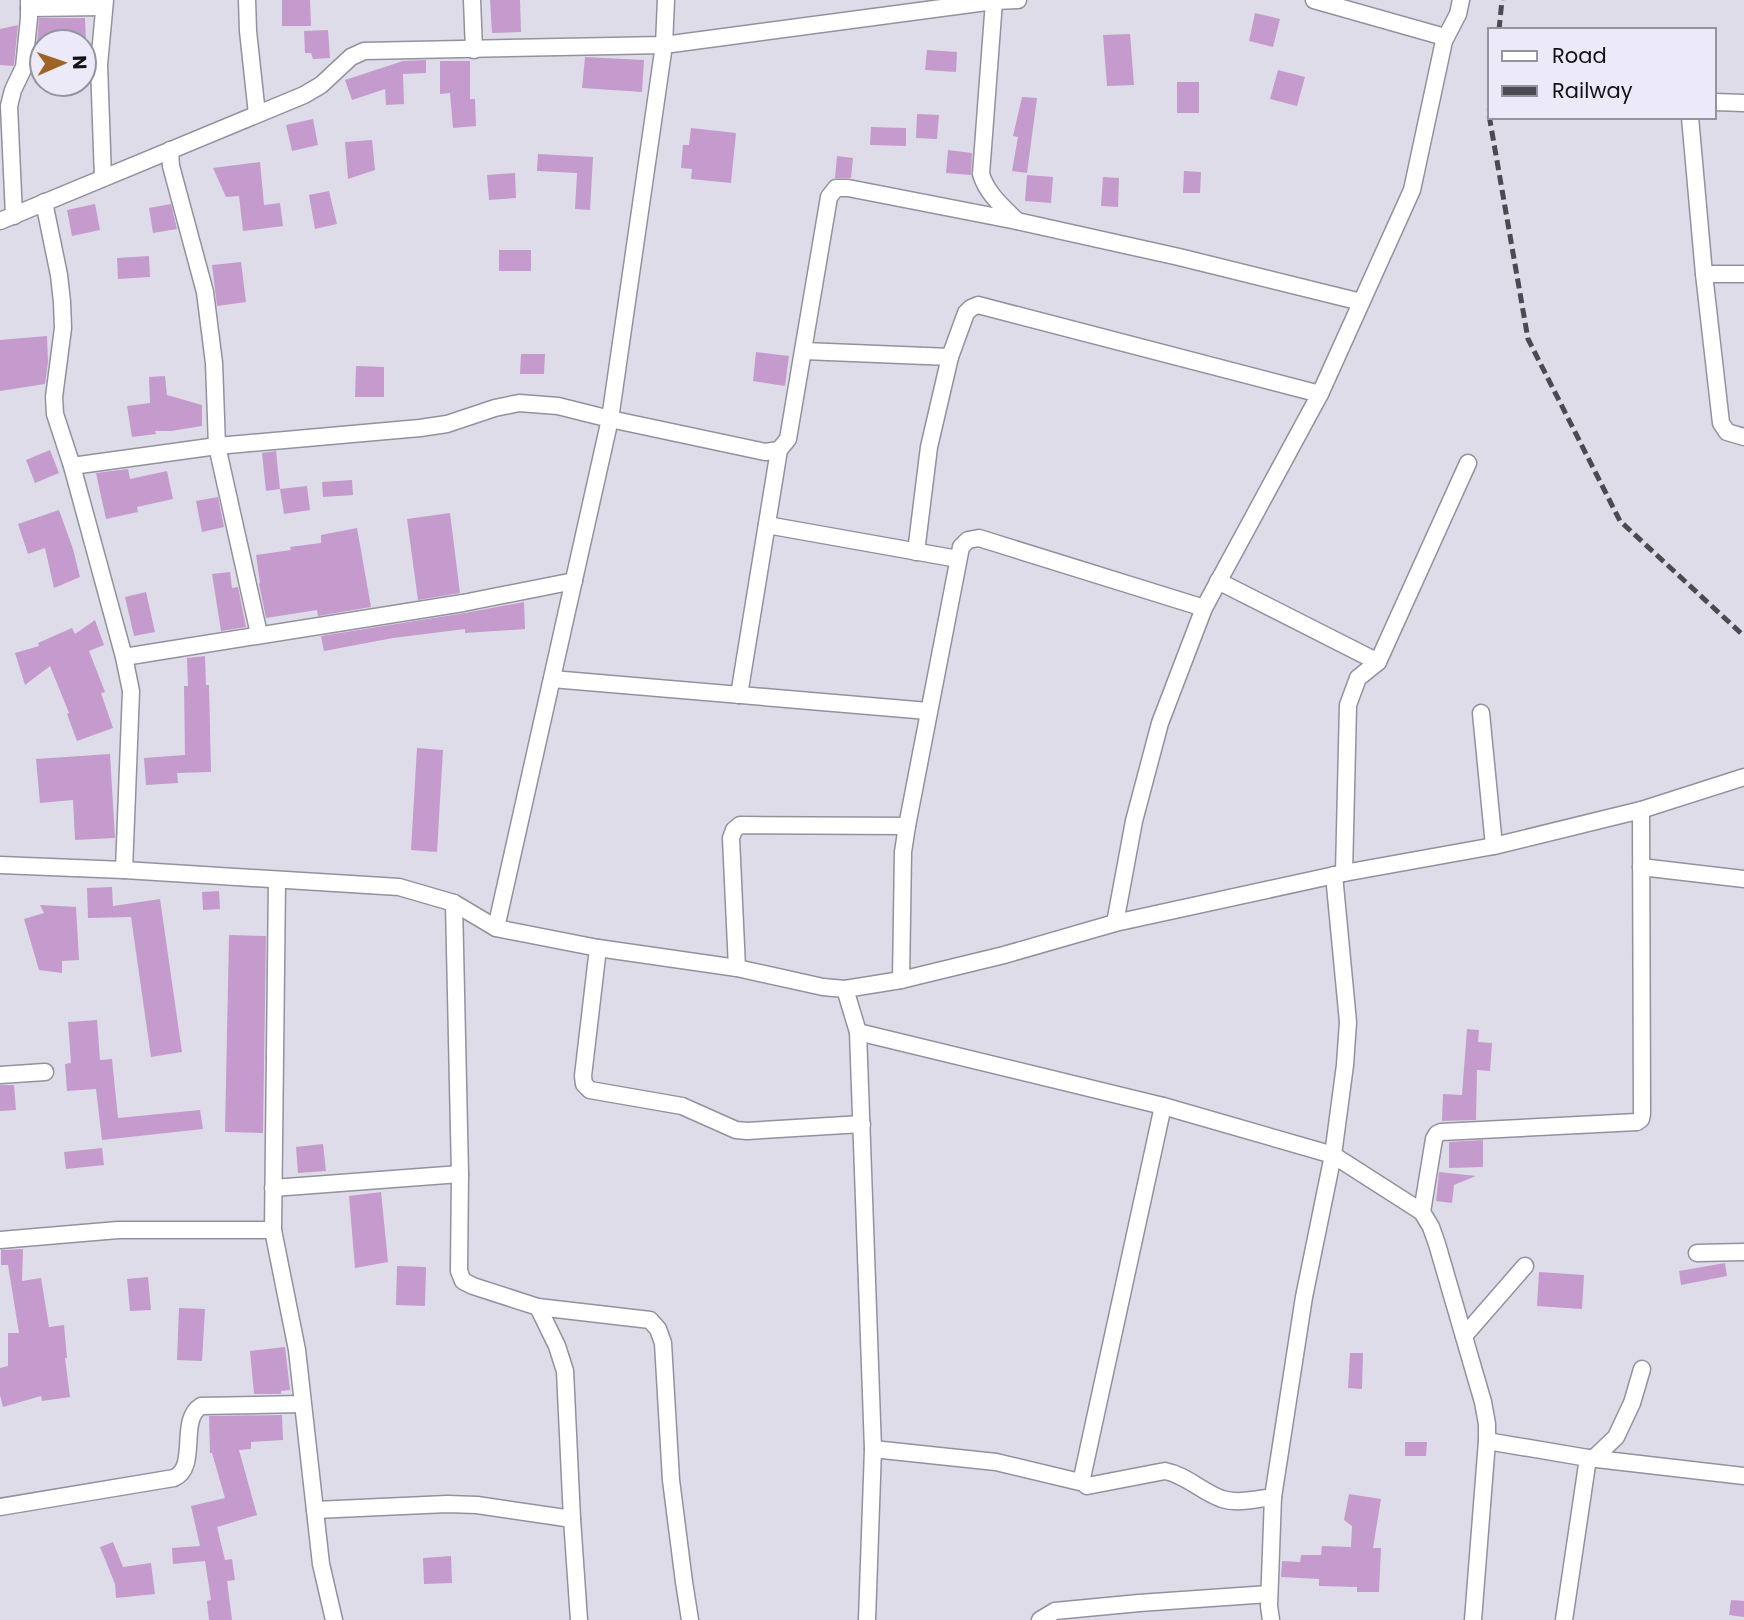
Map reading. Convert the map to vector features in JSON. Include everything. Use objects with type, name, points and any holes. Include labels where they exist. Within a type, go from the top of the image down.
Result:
[{"type":"street","points":[[247,0],[257,114]]},
{"type":"street","points":[[472,0],[474,50]]},
{"type":"street","points":[[496,928],[610,419],[664,45],[666,0]]},
{"type":"street","points":[[103,178],[99,65],[104,4],[29,4],[24,66],[9,106],[7,218],[304,95],[321,85],[351,57],[365,51],[664,45],[1018,0]]},
{"type":"street","points":[[1314,0],[1441,36],[1444,41]]},
{"type":"street","points":[[1115,923],[1134,821],[1160,723],[1204,608],[1320,394],[1412,190],[1444,41],[1458,14],[1461,0]]},
{"type":"street","points":[[994,1],[981,174],[989,192],[1017,221]]},
{"type":"street","points":[[1716,102],[1744,103]]},
{"type":"street","points":[[1690,119],[1721,423],[1727,432],[1744,437]]},
{"type":"street","points":[[170,150],[171,166],[205,292],[214,363],[217,446],[259,635]]},
{"type":"street","points":[[740,695],[779,450],[788,439],[829,197],[836,188],[848,188],[1017,221],[1362,302]]},
{"type":"street","points":[[44,202],[60,275],[62,302],[55,414],[72,466],[131,691],[124,870]]},
{"type":"street","points":[[1704,274],[1744,274]]},
{"type":"street","points":[[916,552],[929,447],[950,357],[966,313],[978,305],[1320,394]]},
{"type":"street","points":[[804,351],[950,357]]},
{"type":"street","points":[[72,466],[217,446],[420,428],[447,424],[519,403],[558,406],[765,452],[779,450]]},
{"type":"street","points":[[1271,1620],[1269,1594],[1273,1497],[1304,1297],[1333,1155],[1345,1065],[1348,1022],[1339,874],[1348,705],[1358,678],[1378,662],[1468,463]]},
{"type":"street","points":[[767,525],[958,559]]},
{"type":"street","points":[[901,980],[903,852],[906,825],[961,547],[968,540],[979,538],[1204,608]]},
{"type":"street","points":[[124,657],[463,603],[574,581]]},
{"type":"street","points":[[1218,581],[1378,662]]},
{"type":"street","points":[[552,679],[928,711]]},
{"type":"street","points":[[1481,713],[1494,846]]},
{"type":"street","points":[[0,865],[399,887],[454,902],[496,928],[845,989],[901,980],[1004,955],[1115,923],[1339,874],[1494,846],[1641,810],[1744,778]]},
{"type":"street","points":[[1422,1212],[1434,1139],[1441,1132],[1637,1122],[1641,1119],[1641,810]]},
{"type":"street","points":[[737,968],[731,838],[733,830],[740,825],[906,825]]},
{"type":"street","points":[[1641,867],[1744,879]]},
{"type":"street","points":[[276,880],[273,1230],[296,1342],[321,1564],[334,1620]]},
{"type":"street","points":[[454,902],[460,1174],[459,1271],[463,1281],[473,1286],[538,1307],[650,1320],[659,1329],[663,1343],[671,1480],[690,1620]]},
{"type":"street","points":[[598,947],[583,1076],[584,1084],[590,1090],[682,1106],[736,1130],[862,1124]]},
{"type":"street","points":[[845,989],[858,1032],[862,1124],[873,1449],[867,1620]]},
{"type":"street","points":[[858,1032],[1163,1106],[1333,1155],[1422,1212],[1437,1244],[1487,1424],[1473,1620]]},
{"type":"street","points":[[0,1075],[45,1072]]},
{"type":"street","points":[[1084,1483],[1082,1478],[1163,1106]]},
{"type":"street","points":[[273,1188],[460,1174]]},
{"type":"street","points":[[0,1240],[118,1230],[273,1230]]},
{"type":"street","points":[[1697,1253],[1744,1252]]},
{"type":"street","points":[[1464,1336],[1525,1266]]},
{"type":"street","points":[[538,1307],[557,1346],[565,1371],[579,1620]]},
{"type":"street","points":[[1564,1620],[1591,1459],[1616,1437],[1632,1403],[1642,1369]]},
{"type":"street","points":[[0,1507],[181,1475],[185,1467],[191,1418],[201,1406],[302,1404]]},
{"type":"street","points":[[1487,1441],[1591,1459],[1744,1476]]},
{"type":"street","points":[[873,1449],[996,1462],[1084,1483],[1087,1486],[1165,1471],[1174,1473],[1222,1499],[1239,1502],[1273,1497]]},
{"type":"street","points":[[315,1510],[477,1505],[572,1519]]},
{"type":"street","points":[[1040,1620],[1055,1611],[1269,1594]]},
{"type":"building","points":[[282,0],[310,0],[311,26],[282,26]]},
{"type":"building","points":[[490,0],[520,0],[521,32],[492,33]]},
{"type":"building","points":[[1255,13],[1280,19],[1273,47],[1249,41]]},
{"type":"building","points":[[39,18],[85,18],[85,28],[38,28]]},
{"type":"building","points":[[18,25],[14,64],[0,65],[0,29]]},
{"type":"building","points":[[328,30],[330,58],[313,59],[311,53],[305,53],[304,31]]},
{"type":"building","points":[[1130,34],[1134,85],[1107,86],[1103,35]]},
{"type":"building","points":[[927,50],[957,52],[956,72],[925,70]]},
{"type":"building","points":[[585,57],[644,60],[642,92],[582,88]]},
{"type":"building","points":[[426,60],[426,73],[403,74],[404,104],[386,105],[385,89],[352,100],[345,80],[403,61]]},
{"type":"building","points":[[440,61],[470,61],[470,99],[475,99],[476,126],[453,128],[450,93],[440,94]]},
{"type":"building","points":[[1278,70],[1305,77],[1297,106],[1270,99]]},
{"type":"building","points":[[1177,82],[1199,82],[1199,113],[1177,113]]},
{"type":"building","points":[[1022,97],[1037,98],[1027,173],[1012,171],[1018,137],[1013,136]]},
{"type":"building","points":[[917,114],[939,115],[937,139],[916,138]]},
{"type":"building","points":[[313,119],[318,145],[292,151],[286,125]]},
{"type":"building","points":[[871,127],[906,128],[906,146],[870,145]]},
{"type":"building","points":[[691,128],[736,133],[731,183],[691,179],[692,169],[681,168],[683,145],[689,145]]},
{"type":"building","points":[[372,140],[375,170],[348,179],[345,142]]},
{"type":"building","points":[[948,150],[972,153],[971,175],[946,173]]},
{"type":"building","points":[[538,154],[593,157],[590,210],[575,209],[577,173],[537,171]]},
{"type":"building","points":[[837,156],[853,158],[851,178],[835,178]]},
{"type":"building","points":[[260,162],[264,205],[280,203],[283,226],[243,231],[239,196],[226,197],[213,168]]},
{"type":"building","points":[[1184,171],[1201,172],[1200,193],[1183,193]]},
{"type":"building","points":[[515,173],[516,198],[489,200],[487,175]]},
{"type":"building","points":[[1027,175],[1053,177],[1051,203],[1025,201]]},
{"type":"building","points":[[1103,177],[1119,178],[1118,207],[1101,206]]},
{"type":"building","points":[[329,191],[337,224],[315,229],[309,195]]},
{"type":"building","points":[[95,204],[100,230],[72,236],[67,210]]},
{"type":"building","points":[[171,204],[177,229],[153,233],[149,208]]},
{"type":"building","points":[[499,250],[531,250],[531,271],[499,271]]},
{"type":"building","points":[[149,256],[150,277],[118,279],[117,258]]},
{"type":"building","points":[[241,262],[246,302],[217,306],[212,265]]},
{"type":"building","points":[[47,336],[45,384],[0,391],[0,340]]},
{"type":"building","points":[[756,352],[789,356],[785,386],[753,381]]},
{"type":"building","points":[[521,354],[545,354],[544,374],[520,374]]},
{"type":"building","points":[[356,366],[384,367],[384,397],[355,397]]},
{"type":"building","points":[[165,376],[167,395],[202,405],[202,426],[155,431],[156,434],[132,437],[127,406],[150,403],[149,377]]},
{"type":"building","points":[[50,450],[59,473],[35,483],[26,460]]},
{"type":"building","points":[[276,451],[280,489],[266,491],[262,453]]},
{"type":"building","points":[[128,469],[130,479],[167,471],[173,499],[137,507],[138,512],[106,519],[96,473]]},
{"type":"building","points":[[352,480],[353,495],[323,497],[322,482]]},
{"type":"building","points":[[307,486],[310,510],[284,514],[280,489]]},
{"type":"building","points":[[218,497],[224,527],[202,532],[196,501]]},
{"type":"building","points":[[59,510],[80,577],[54,588],[45,548],[28,554],[18,524]]},
{"type":"building","points":[[450,513],[460,593],[418,600],[407,519]]},
{"type":"building","points":[[357,528],[371,607],[318,616],[317,610],[266,618],[256,555],[321,543],[321,535]]},
{"type":"building","points":[[230,572],[232,588],[238,587],[246,627],[221,631],[212,574]]},
{"type":"building","points":[[146,592],[155,632],[134,636],[125,597]]},
{"type":"building","points":[[524,602],[525,629],[465,633],[465,629],[393,638],[324,651],[321,636]]},
{"type":"building","points":[[95,620],[104,645],[89,651],[105,692],[101,693],[113,728],[77,741],[50,666],[25,685],[15,653],[39,646],[38,643],[72,628],[75,634]]},
{"type":"building","points":[[205,656],[206,685],[209,685],[211,772],[177,773],[178,783],[146,785],[144,758],[185,755],[184,686],[188,686],[187,658]]},
{"type":"building","points":[[417,748],[443,750],[437,852],[411,850]]},
{"type":"building","points":[[110,754],[115,838],[75,840],[73,800],[40,803],[36,759]]},
{"type":"building","points":[[112,887],[113,906],[160,899],[182,1052],[151,1057],[131,917],[88,918],[87,888]]},
{"type":"building","points":[[219,891],[220,909],[203,910],[202,892]]},
{"type":"building","points":[[40,905],[76,907],[79,960],[62,961],[62,973],[39,970],[24,919],[44,913]]},
{"type":"building","points":[[229,935],[266,936],[263,1133],[225,1132]]},
{"type":"building","points":[[97,1020],[100,1060],[112,1059],[118,1118],[200,1110],[203,1129],[102,1140],[96,1089],[67,1091],[65,1064],[71,1063],[68,1022]]},
{"type":"building","points":[[1467,1029],[1479,1030],[1478,1042],[1492,1043],[1490,1071],[1477,1070],[1476,1120],[1442,1121],[1443,1094],[1462,1095]]},
{"type":"building","points":[[0,1085],[14,1085],[16,1110],[0,1111]]},
{"type":"building","points":[[1483,1140],[1483,1167],[1449,1168],[1449,1142]]},
{"type":"building","points":[[323,1144],[326,1171],[298,1173],[296,1147]]},
{"type":"building","points":[[102,1148],[104,1165],[66,1169],[64,1152]]},
{"type":"building","points":[[1439,1172],[1476,1176],[1454,1185],[1452,1203],[1436,1201]]},
{"type":"building","points":[[381,1192],[388,1262],[355,1268],[349,1196]]},
{"type":"building","points":[[23,1249],[22,1281],[41,1278],[49,1327],[64,1325],[70,1397],[42,1401],[41,1396],[3,1407],[0,1368],[8,1366],[8,1333],[19,1333],[8,1265],[1,1265],[1,1250]]},
{"type":"building","points":[[1725,1263],[1727,1276],[1681,1285],[1679,1271]]},
{"type":"building","points":[[397,1266],[426,1267],[425,1306],[396,1305]]},
{"type":"building","points":[[1539,1272],[1584,1275],[1582,1309],[1537,1306]]},
{"type":"building","points":[[148,1277],[151,1310],[130,1311],[127,1279]]},
{"type":"building","points":[[179,1308],[205,1309],[202,1361],[177,1360]]},
{"type":"building","points":[[285,1347],[290,1390],[281,1391],[281,1394],[254,1394],[250,1351]]},
{"type":"building","points":[[1350,1353],[1363,1353],[1362,1389],[1348,1388]]},
{"type":"building","points":[[282,1415],[283,1440],[251,1442],[251,1449],[239,1450],[257,1515],[217,1527],[225,1560],[232,1559],[235,1580],[227,1581],[232,1620],[209,1620],[207,1601],[211,1600],[205,1561],[173,1564],[172,1548],[200,1546],[191,1506],[225,1498],[210,1453],[209,1416]]},
{"type":"building","points":[[1405,1442],[1427,1442],[1426,1456],[1405,1456]]},
{"type":"building","points":[[1349,1494],[1381,1499],[1373,1548],[1381,1548],[1379,1592],[1357,1592],[1357,1587],[1319,1586],[1319,1579],[1281,1577],[1282,1561],[1300,1562],[1301,1555],[1321,1555],[1322,1546],[1351,1547],[1352,1526],[1344,1520]]},
{"type":"building","points":[[113,1542],[123,1567],[151,1563],[155,1594],[116,1598],[115,1584],[100,1547]]},
{"type":"building","points":[[451,1556],[452,1583],[424,1584],[423,1558]]},
{"type":"building","points":[[1731,1600],[1744,1601],[1744,1617],[1729,1615]]},
{"type":"railway","points":[[1499,28],[1502,0]]},
{"type":"railway","points":[[1490,119],[1528,339],[1620,521],[1744,636]]}]
